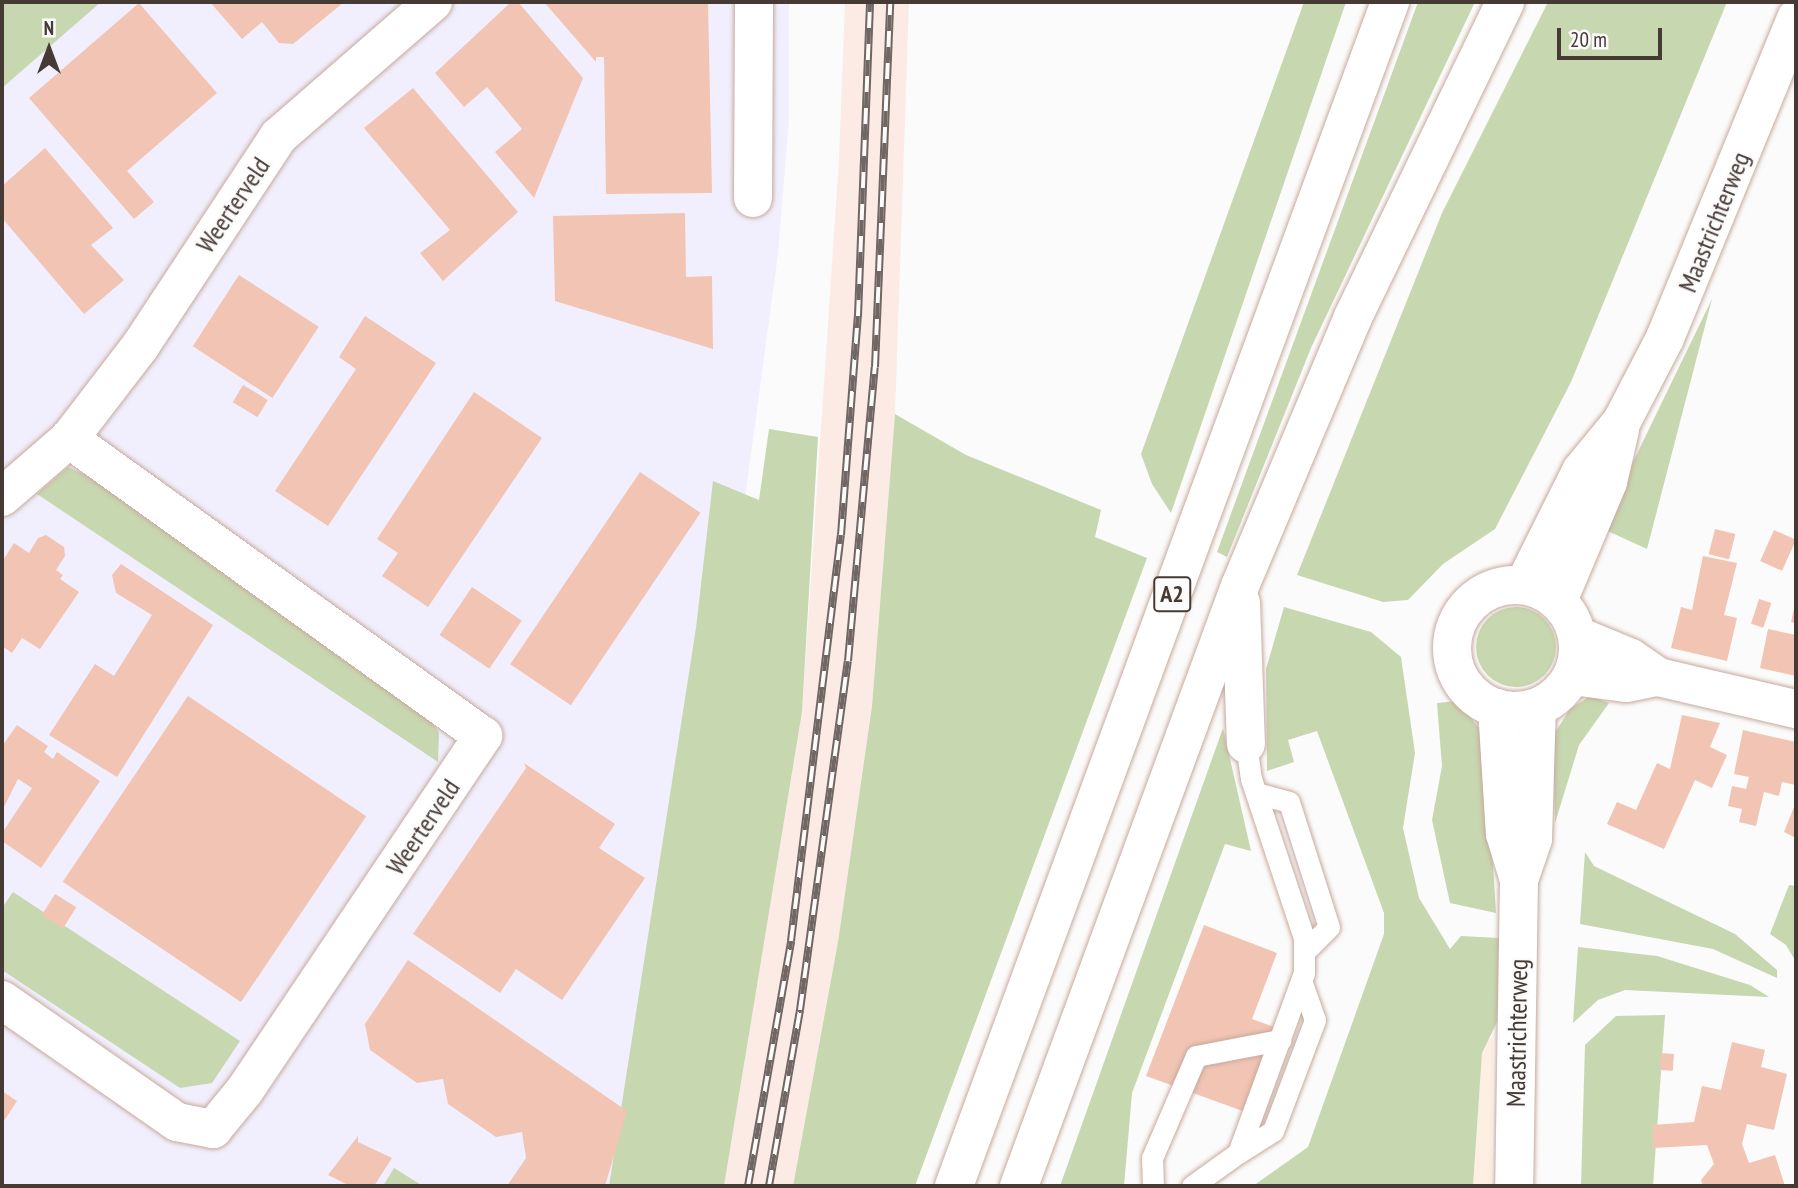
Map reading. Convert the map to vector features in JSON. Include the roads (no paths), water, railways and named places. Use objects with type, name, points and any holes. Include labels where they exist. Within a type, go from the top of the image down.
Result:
[{"type":"main road","name":"Weerterveld","points":[[2,497],[69,439],[141,345],[279,136],[433,2]]},
{"type":"main road","points":[[753,198],[754,2]]},
{"type":"main road","name":"A2","points":[[954,1186],[1390,2]]},
{"type":"main road","name":"A2","points":[[1018,1186],[1240,586],[1353,317],[1506,2]]},
{"type":"main road","name":"Maastrichterweg","points":[[1541,593],[1608,482],[1622,421],[1683,299],[1796,18]]},
{"type":"main road","name":"Weerterveld","points":[[2,1000],[177,1122],[214,1129],[245,1090],[483,736],[69,439]]},
{"type":"main road","name":"A2","points":[[1240,586],[1246,744]]},
{"type":"main road","points":[[1578,636],[1572,676],[1554,698],[1537,708],[1497,708],[1478,699],[1458,675],[1454,634],[1468,606],[1484,593],[1541,593],[1578,636],[1632,658],[1658,677],[1796,709]]},
{"type":"main road","points":[[1572,676],[1626,683],[1658,677]]},
{"type":"main road","name":"Maastrichterweg","points":[[1497,708],[1505,834],[1519,880],[1514,1186]]},
{"type":"main road","name":"Maastrichterweg","points":[[1519,880],[1533,839],[1537,708]]},
{"type":"lane","name":"A2","points":[[1238,1153],[1301,980],[1304,952],[1304,938],[1256,793],[1246,744]]},
{"type":"lane","name":"A2","points":[[1192,1186],[1273,1131],[1315,1020],[1301,980]]},
{"type":"lane","points":[[1153,1186],[1152,1158],[1196,1056],[1280,1041]]},
{"type":"railway","points":[[748,1186],[791,941],[841,535],[858,316],[870,2]]},
{"type":"railway","points":[[769,1186],[800,1010],[848,661],[875,367],[890,2]]}]
